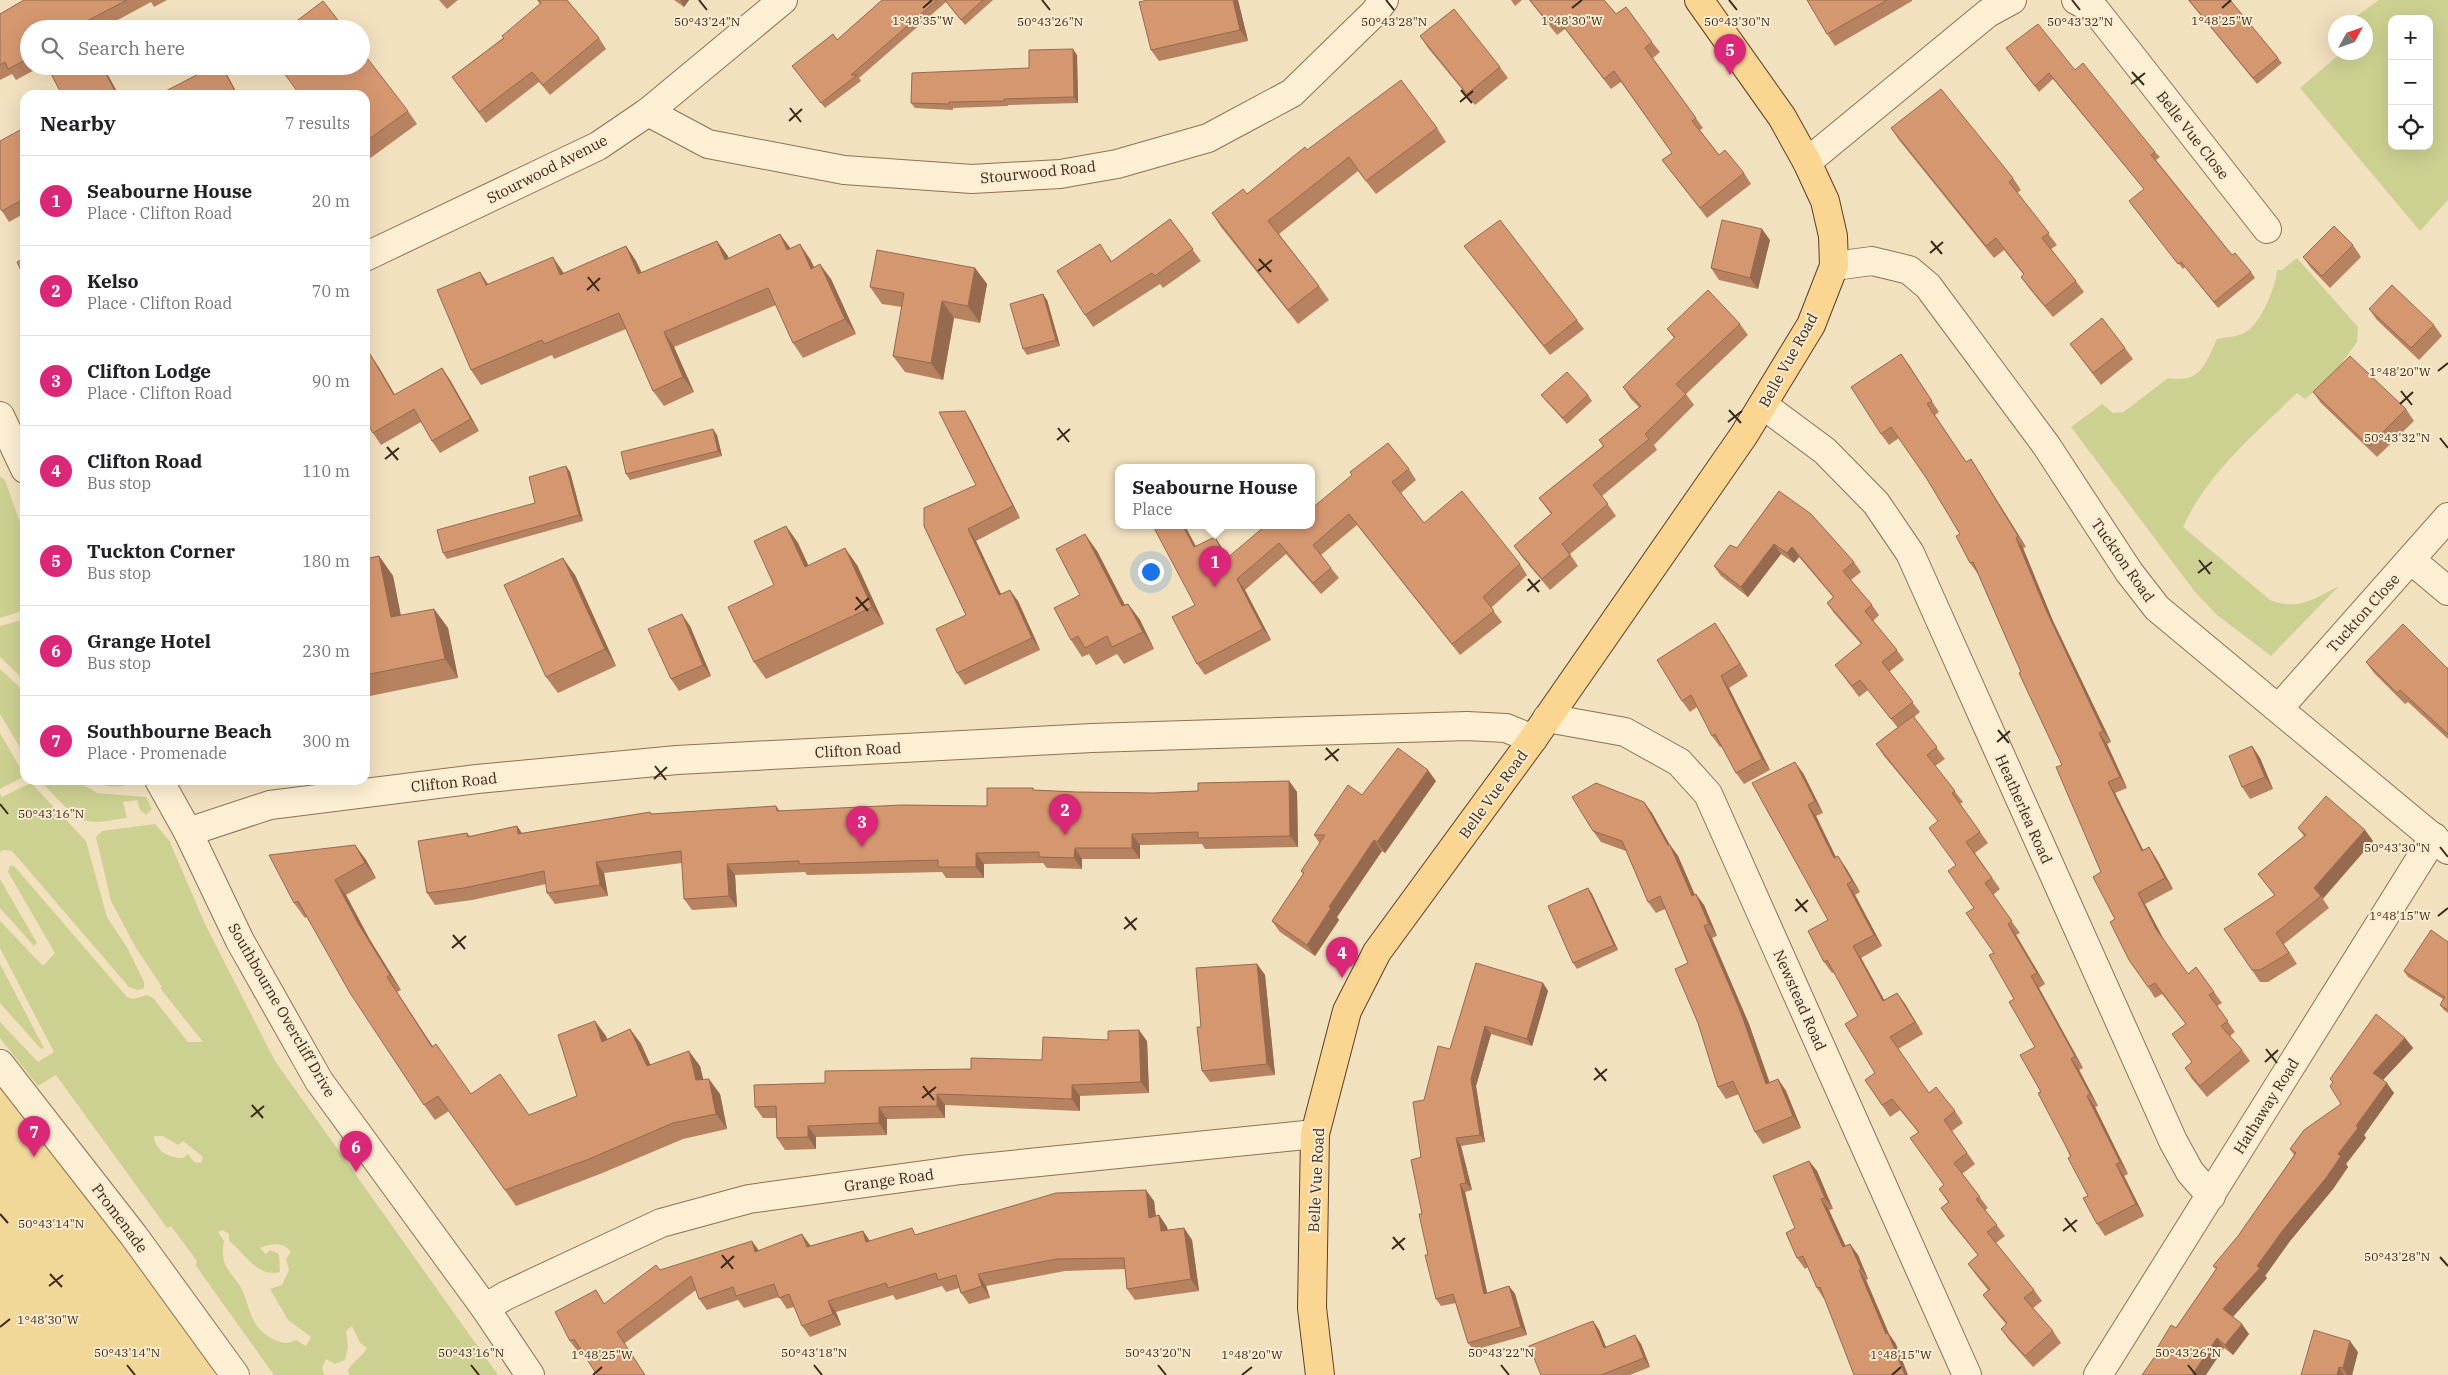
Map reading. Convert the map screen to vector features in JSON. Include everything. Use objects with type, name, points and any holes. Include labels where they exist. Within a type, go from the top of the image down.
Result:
[{"type":"main road","points":[[1699,0],[1782,117],[1807,162],[1825,201],[1833,236],[1834,266]]},
{"type":"main road","name":"Belle Vue Road","points":[[1320,1375],[1312,1308],[1315,1134],[1346,1011],[1377,952],[1540,729],[1763,405],[1811,325],[1834,266]]},
{"type":"street","name":"Stourwood Avenue","points":[[370,255],[598,146],[648,112],[783,0]]},
{"type":"street","name":"Stourwood Road","points":[[648,112],[708,144],[844,170],[972,179],[1060,174],[1117,164],[1208,138],[1292,93],[1374,14],[1384,0]]},
{"type":"street","points":[[1807,162],[1988,13],[2012,0]]},
{"type":"street","name":"Belle Vue Close","points":[[2076,0],[2096,11],[2267,229]]},
{"type":"street","name":"Tuckton Road","points":[[1834,266],[1872,261],[1909,270],[1928,286],[2046,444],[2129,572],[2157,608],[2441,843]]},
{"type":"street","name":"Heatherlea Road","points":[[1763,405],[1825,451],[1876,503],[1910,553],[2173,1141],[2190,1172],[2211,1196]]},
{"type":"street","points":[[12,427],[20,453]]},
{"type":"street","name":"Tuckton Close","points":[[2279,708],[2448,517]]},
{"type":"street","points":[[2410,560],[2448,591]]},
{"type":"street","name":"Clifton Road","points":[[188,832],[270,805],[468,780],[677,760],[1082,739],[1467,726],[1540,729]]},
{"type":"street","name":"Newstead Road","points":[[1540,729],[1625,732],[1679,762],[1708,794],[1967,1375]]},
{"type":"street","name":"Southbourne Overcliff Drive","points":[[162,785],[188,832],[240,941],[318,1081],[485,1308],[530,1375]]},
{"type":"street","name":"Hathaway Road","points":[[2098,1375],[2211,1196],[2441,843]]},
{"type":"street","name":"Promenade","points":[[0,1064],[134,1236],[235,1375]]},
{"type":"street","name":"Grange Road","points":[[485,1308],[505,1296],[661,1223],[749,1200],[961,1170],[1315,1134]]},
{"type":"green space","points":[[2379,0],[2448,0],[2448,200],[2420,231],[2300,88],[2333,60],[2373,60],[2373,15],[2358,15]]},
{"type":"green space","points":[[2297,258],[2358,327],[2357,342],[2344,360],[2327,395],[2320,387],[2305,399],[2297,393],[2219,471],[2193,507],[2183,527],[2270,600],[2280,603],[2298,604],[2339,586],[2271,656],[2217,615],[2195,592],[2071,427],[2102,404],[2113,413],[2123,412],[2168,378],[2188,378],[2195,375],[2205,364],[2217,339],[2244,333],[2256,323],[2274,286],[2277,270],[2282,270]]},
{"type":"green space","points":[[0,476],[5,480],[20,523],[20,612],[0,618]]},
{"type":"green space","points":[[20,620],[20,676],[0,657],[0,626]]},
{"type":"green space","points":[[0,669],[20,687],[20,748],[0,714]]},
{"type":"green space","points":[[0,733],[20,767],[20,779],[0,789]]},
{"type":"green space","points":[[27,785],[33,785],[86,841],[107,917],[128,949],[144,982],[144,988],[138,990],[129,987],[12,851],[4,850],[0,852],[0,794],[2,797]]},
{"type":"green space","points":[[45,785],[84,785],[97,793],[146,797],[152,809],[146,815],[140,810],[137,800],[123,802],[127,818],[100,822],[84,820],[78,817],[60,802]]},
{"type":"green space","points":[[104,785],[128,785],[116,787]]},
{"type":"green space","points":[[155,824],[169,840],[205,924],[275,1061],[498,1375],[349,1375],[348,1370],[350,1367],[367,1348],[360,1343],[352,1326],[346,1331],[348,1347],[345,1360],[335,1364],[326,1359],[322,1368],[324,1375],[274,1375],[196,1266],[197,1261],[171,1226],[167,1228],[56,1075],[38,1086],[0,1038],[0,1022],[38,1062],[54,1052],[0,948],[0,921],[43,966],[55,953],[8,872],[10,865],[15,867],[127,997],[133,999],[147,995],[153,998],[188,1042],[203,1042],[160,988],[162,987],[136,948],[111,901],[96,837],[102,831]],"holes":[[[154,1136],[163,1136],[178,1145],[183,1141],[203,1157],[201,1163],[194,1162],[188,1154],[183,1158],[173,1157],[164,1153],[157,1146]],[[222,1230],[229,1234],[229,1241],[246,1258],[265,1271],[272,1273],[280,1272],[279,1254],[270,1250],[266,1254],[260,1248],[281,1245],[291,1252],[286,1259],[289,1270],[282,1285],[270,1289],[288,1320],[311,1337],[306,1346],[296,1340],[286,1343],[278,1341],[263,1333],[258,1327],[251,1315],[240,1286],[224,1261],[224,1241],[218,1232]]]},
{"type":"green space","points":[[0,879],[37,943],[34,946],[0,908]]},
{"type":"green space","points":[[0,964],[44,1048],[41,1049],[0,1003]]},
{"type":"sand","points":[[0,1078],[235,1375],[0,1375]]},
{"type":"building","points":[[24,0],[127,0],[89,20],[20,20],[20,63],[8,69],[5,62],[0,65],[0,14]]},
{"type":"building","points":[[539,0],[567,0],[599,38],[543,85],[532,72],[479,112],[452,77],[504,38],[502,36],[541,3]]},
{"type":"building","points":[[882,0],[937,0],[851,75],[857,75],[821,103],[792,66],[833,34],[837,40]]},
{"type":"building","points":[[945,0],[983,0],[961,20]]},
{"type":"building","points":[[1148,0],[1233,0],[1240,30],[1151,50],[1139,2]]},
{"type":"building","points":[[1530,0],[1604,0],[1616,14],[1626,7],[1652,42],[1645,48],[1696,118],[1692,121],[1719,155],[1725,150],[1744,173],[1700,208],[1662,160],[1672,153],[1614,71],[1604,79],[1558,19],[1550,25]]},
{"type":"building","points":[[1807,0],[1887,0],[1827,34]]},
{"type":"building","points":[[2189,0],[2230,0],[2278,58],[2253,78]]},
{"type":"building","points":[[323,1],[338,20],[298,20]]},
{"type":"building","points":[[1454,9],[1500,67],[1467,94],[1420,36]]},
{"type":"building","points":[[2038,24],[2075,70],[2083,63],[2155,152],[2151,155],[2232,255],[2235,253],[2251,272],[2214,302],[2181,262],[2178,264],[2129,201],[2144,189],[2049,73],[2035,86],[2006,48]]},
{"type":"building","points":[[1073,49],[1074,97],[949,102],[949,104],[911,103],[912,73],[1029,68],[1029,50]]},
{"type":"building","points":[[370,62],[408,111],[370,138],[370,90],[296,90],[286,75],[370,75]]},
{"type":"building","points":[[52,75],[107,75],[114,90],[59,90]]},
{"type":"building","points":[[197,75],[227,75],[234,90],[168,90]]},
{"type":"building","points":[[1401,80],[1437,128],[1366,181],[1349,157],[1268,221],[1319,286],[1288,310],[1212,213],[1243,189],[1247,194],[1305,147],[1307,150]]},
{"type":"building","points":[[1941,89],[2013,178],[2009,182],[2049,233],[2042,238],[2076,281],[2045,306],[2021,277],[2024,274],[1996,238],[1986,246],[1891,128]]},
{"type":"building","points":[[20,130],[20,201],[2,211],[0,208],[0,141]]},
{"type":"building","points":[[1170,219],[1193,249],[1155,276],[1152,273],[1085,315],[1057,271],[1100,244],[1111,262]]},
{"type":"building","points":[[1500,220],[1577,320],[1544,346],[1464,246]]},
{"type":"building","points":[[1722,220],[1762,229],[1750,278],[1711,268]]},
{"type":"building","points":[[2334,226],[2353,245],[2322,276],[2303,257]]},
{"type":"building","points":[[780,234],[787,250],[800,244],[811,269],[820,264],[845,319],[793,343],[768,288],[664,332],[683,377],[653,391],[619,313],[544,344],[542,340],[471,370],[437,290],[480,272],[486,285],[553,257],[560,275],[626,246],[638,274],[717,241],[725,260]]},
{"type":"building","points":[[877,250],[975,268],[968,306],[942,301],[931,363],[893,356],[904,293],[870,287]]},
{"type":"building","points":[[2392,285],[2434,325],[2411,348],[2369,309]]},
{"type":"building","points":[[1708,290],[1740,324],[1676,384],[1686,394],[1645,434],[1649,439],[1593,485],[1608,504],[1562,544],[1570,555],[1542,579],[1514,546],[1552,513],[1539,498],[1604,446],[1599,440],[1641,406],[1623,387],[1675,337],[1667,329]]},
{"type":"building","points":[[1043,294],[1056,340],[1023,349],[1010,304]]},
{"type":"building","points":[[2102,318],[2125,348],[2093,373],[2070,344]]},
{"type":"building","points":[[370,354],[394,395],[442,368],[471,419],[432,441],[414,409],[373,433],[370,428]]},
{"type":"building","points":[[1901,354],[1932,401],[1927,404],[1966,462],[1971,459],[2018,536],[2016,538],[2046,610],[2103,731],[2099,733],[2120,777],[2108,782],[2142,851],[2149,847],[2165,878],[2138,893],[2156,929],[2188,974],[2196,967],[2214,992],[2209,995],[2228,1021],[2221,1026],[2242,1050],[2200,1086],[2185,1068],[2192,1062],[2172,1034],[2186,1024],[2155,983],[2148,987],[2129,960],[2110,922],[2115,919],[2093,877],[2101,872],[2056,767],[2062,765],[2019,673],[2021,672],[1973,562],[1970,563],[1956,536],[1960,534],[1927,479],[1891,427],[1881,434],[1851,387]]},
{"type":"building","points":[[2350,356],[2406,409],[2369,446],[2313,392]]},
{"type":"building","points":[[1567,372],[1588,395],[1563,418],[1541,395]]},
{"type":"building","points":[[965,411],[1013,506],[968,529],[999,595],[1010,590],[1032,638],[957,673],[936,629],[966,615],[924,526],[924,508],[976,485],[939,412]]},
{"type":"building","points":[[713,429],[718,451],[626,474],[621,452]]},
{"type":"building","points":[[1388,443],[1409,469],[1392,482],[1424,523],[1462,491],[1520,564],[1483,597],[1494,611],[1452,644],[1349,514],[1313,545],[1331,568],[1313,583],[1279,543],[1237,579],[1263,629],[1197,664],[1172,617],[1195,605],[1155,529],[1185,529],[1194,547],[1215,537],[1226,559],[1261,529],[1315,529],[1315,506],[1352,475],[1350,472]]},
{"type":"building","points":[[566,466],[579,515],[443,553],[437,530],[535,503],[529,477]]},
{"type":"building","points":[[1779,491],[1811,514],[1854,562],[1843,571],[1872,605],[1865,611],[1897,650],[1882,662],[1913,702],[1891,719],[1860,680],[1852,686],[1835,665],[1862,643],[1827,603],[1834,597],[1792,547],[1787,553],[1774,544],[1741,587],[1714,566],[1730,545],[1737,548]]},
{"type":"building","points":[[786,526],[805,567],[845,548],[872,607],[754,662],[728,607],[774,585],[754,541]]},
{"type":"building","points":[[1085,534],[1122,606],[1128,604],[1143,632],[1112,647],[1107,636],[1085,648],[1078,636],[1071,640],[1054,608],[1080,595],[1056,549]]},
{"type":"building","points":[[379,556],[391,617],[434,609],[445,659],[370,674],[370,558]]},
{"type":"building","points":[[563,558],[605,649],[546,677],[504,585]]},
{"type":"building","points":[[682,614],[703,665],[671,679],[648,629]]},
{"type":"building","points":[[1715,623],[1740,664],[1721,676],[1762,759],[1736,773],[1715,734],[1712,736],[1691,695],[1682,701],[1657,660]]},
{"type":"building","points":[[2403,624],[2448,668],[2448,734],[2400,690],[2397,693],[2366,662]]},
{"type":"building","points":[[1913,716],[1937,747],[1927,755],[1955,791],[1952,793],[1980,832],[1966,842],[1992,878],[1985,883],[2012,921],[2008,924],[2037,973],[2031,976],[2075,1056],[2071,1059],[2090,1094],[2087,1096],[2120,1162],[2116,1164],[2136,1204],[2097,1224],[2083,1198],[2088,1196],[2068,1158],[2071,1156],[2038,1093],[2041,1092],[2020,1055],[2035,1047],[2009,1002],[2014,999],[1989,955],[1994,953],[1966,913],[1974,908],[1948,871],[1956,865],[1929,828],[1938,821],[1876,744]]},
{"type":"building","points":[[2252,746],[2265,777],[2242,787],[2229,756]]},
{"type":"building","points":[[1398,748],[1428,770],[1377,842],[1374,840],[1329,907],[1331,908],[1307,945],[1272,921],[1304,873],[1301,871],[1325,835],[1314,835],[1348,785],[1362,795]]},
{"type":"building","points":[[1795,762],[1815,801],[1808,805],[1834,858],[1838,856],[1852,881],[1847,884],[1874,935],[1853,946],[1883,1001],[1897,993],[1915,1022],[1890,1037],[1929,1093],[1936,1087],[1955,1111],[1944,1120],[1967,1153],[1954,1163],[1980,1197],[1976,1199],[1997,1225],[1987,1232],[2034,1290],[2024,1298],[2053,1331],[2025,1356],[2001,1329],[2007,1323],[1983,1295],[1990,1289],[1968,1264],[1978,1255],[1941,1208],[1949,1202],[1939,1189],[1944,1185],[1910,1138],[1919,1132],[1892,1099],[1882,1105],[1865,1080],[1875,1073],[1845,1024],[1858,1016],[1827,960],[1824,962],[1808,931],[1828,920],[1752,783]]},
{"type":"building","points":[[1289,781],[1290,836],[1198,838],[1198,832],[1132,834],[1132,848],[1075,848],[1074,858],[1039,857],[1039,852],[976,853],[976,867],[938,867],[938,860],[799,864],[799,861],[727,864],[729,896],[684,899],[681,851],[596,862],[600,885],[547,893],[544,871],[464,888],[427,893],[418,841],[467,833],[468,837],[517,826],[518,834],[650,812],[651,814],[776,806],[777,811],[902,805],[987,806],[987,788],[1154,793],[1198,791],[1198,783]]},
{"type":"building","points":[[1596,783],[1644,802],[1668,845],[1670,845],[1692,896],[1696,894],[1709,924],[1704,926],[1741,1013],[1766,1084],[1778,1079],[1793,1116],[1755,1132],[1733,1081],[1718,1087],[1698,1023],[1675,969],[1688,963],[1660,896],[1648,902],[1622,841],[1593,831],[1572,797]]},
{"type":"building","points":[[2326,796],[2365,830],[2314,888],[2321,896],[2276,933],[2289,953],[2260,970],[2252,970],[2224,929],[2275,895],[2258,874],[2306,835],[2298,828]]},
{"type":"building","points":[[355,845],[365,863],[335,880],[359,925],[390,975],[387,977],[432,1047],[436,1044],[471,1094],[500,1074],[529,1115],[577,1096],[558,1035],[595,1021],[602,1042],[630,1029],[647,1066],[689,1051],[696,1080],[709,1079],[716,1114],[673,1123],[589,1159],[505,1190],[438,1096],[424,1105],[350,993],[298,901],[294,903],[269,855]]},
{"type":"building","points":[[1588,888],[1614,945],[1573,963],[1548,906]]},
{"type":"building","points":[[2431,930],[2448,942],[2448,1010],[2440,1005],[2445,997],[2404,971]]},
{"type":"building","points":[[1476,963],[1543,983],[1527,1039],[1485,1026],[1471,1079],[1480,1135],[1456,1138],[1466,1183],[1460,1184],[1484,1294],[1509,1286],[1521,1327],[1468,1343],[1453,1294],[1436,1299],[1425,1255],[1428,1255],[1419,1214],[1422,1214],[1411,1160],[1421,1157],[1413,1102],[1424,1100],[1438,1046],[1450,1049]]},
{"type":"building","points":[[1257,964],[1267,1064],[1202,1071],[1197,1027],[1201,1027],[1196,968]]},
{"type":"building","points":[[2376,1014],[2405,1038],[2373,1073],[2387,1083],[2356,1126],[2358,1128],[2338,1154],[2341,1156],[2326,1178],[2283,1230],[2257,1266],[2260,1268],[2223,1309],[2242,1324],[2225,1345],[2217,1338],[2192,1375],[2142,1375],[2158,1352],[2156,1350],[2171,1325],[2176,1328],[2217,1268],[2213,1266],[2238,1236],[2296,1153],[2290,1149],[2304,1130],[2341,1104],[2330,1086],[2333,1082],[2330,1079]]},
{"type":"building","points":[[1139,1030],[1141,1082],[1072,1085],[1072,1099],[937,1094],[937,1106],[879,1107],[879,1123],[808,1126],[808,1137],[777,1138],[776,1106],[755,1107],[754,1085],[825,1083],[825,1071],[971,1069],[971,1058],[1042,1060],[1043,1037],[1108,1040],[1108,1031]]},
{"type":"building","points":[[1809,1161],[1825,1198],[1821,1199],[1843,1247],[1850,1244],[1861,1269],[1859,1270],[1905,1375],[1854,1375],[1820,1287],[1817,1288],[1803,1256],[1797,1258],[1786,1233],[1795,1228],[1773,1176]]},
{"type":"building","points":[[1146,1190],[1149,1218],[1159,1215],[1161,1231],[1184,1228],[1191,1279],[1127,1289],[1124,1258],[1057,1259],[978,1274],[982,1286],[961,1293],[956,1275],[938,1280],[936,1273],[888,1288],[886,1283],[828,1301],[833,1314],[802,1326],[789,1294],[779,1298],[774,1284],[736,1296],[733,1287],[699,1299],[691,1276],[617,1332],[645,1375],[597,1375],[574,1339],[570,1341],[555,1312],[596,1290],[604,1304],[656,1265],[660,1270],[752,1241],[755,1252],[802,1234],[807,1247],[863,1231],[866,1242],[912,1228],[915,1235],[1056,1193]]},
{"type":"building","points":[[1593,1321],[1604,1348],[1635,1335],[1644,1358],[1601,1375],[1541,1375],[1529,1346]]},
{"type":"building","points":[[2314,1330],[2350,1341],[2343,1368],[2339,1367],[2337,1375],[2301,1375]]},
{"type":"place","name":"Tuckton Corner","points":[[1730,75]]},
{"type":"place","name":"Seabourne House","points":[[1215,587]]},
{"type":"place","name":"Kelso","points":[[1065,835]]},
{"type":"place","name":"Clifton Lodge","points":[[862,847]]},
{"type":"place","name":"Clifton Road","points":[[1342,978]]},
{"type":"place","name":"Southbourne Beach","points":[[34,1157]]},
{"type":"place","name":"Grange Hotel","points":[[356,1172]]}]
